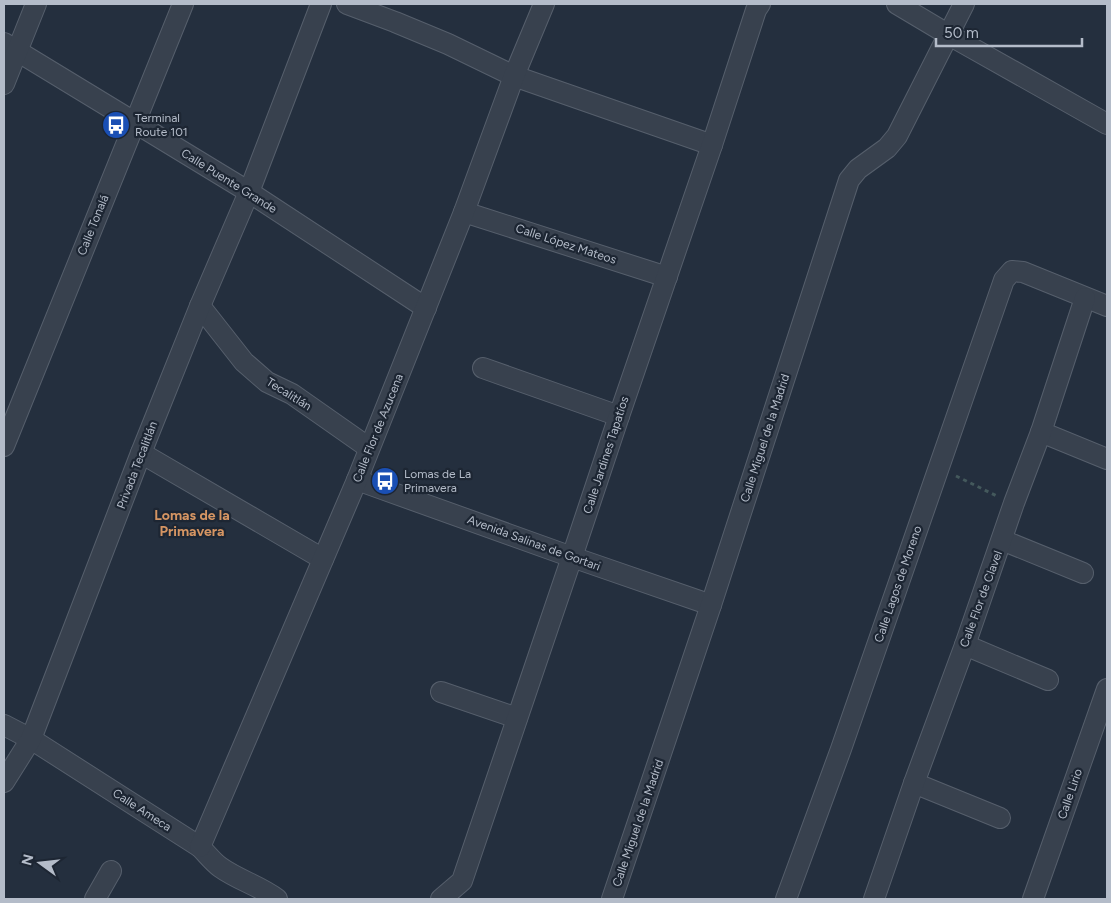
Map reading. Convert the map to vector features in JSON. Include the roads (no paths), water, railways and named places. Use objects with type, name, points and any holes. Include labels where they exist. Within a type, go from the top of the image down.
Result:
[{"type":"street","points":[[4,84],[10,47],[36,4]]},
{"type":"street","name":"Calle Tonalá","points":[[4,446],[183,4]]},
{"type":"street","name":"Privada Tecalitlán","points":[[4,782],[31,739],[141,453],[248,192],[322,4]]},
{"type":"street","points":[[347,4],[448,44],[514,76],[712,145]]},
{"type":"street","name":"Calle Flor de Azucena","points":[[200,848],[357,480],[464,212],[514,76],[544,4]]},
{"type":"street","points":[[897,4],[1107,124]]},
{"type":"street","name":"Calle Miguel de la Madrid","points":[[612,899],[711,605],[849,180],[858,169],[887,148],[897,136],[964,4]]},
{"type":"street","name":"Calle Jardines Tapatíos","points":[[441,899],[462,881],[712,145],[752,6]]},
{"type":"street","name":"Calle Puente Grande","points":[[10,47],[248,192],[426,308]]},
{"type":"street","name":"Calle López Mateos","points":[[464,212],[667,277]]},
{"type":"street","name":"Calle Lagos de Moreno","points":[[786,899],[841,749],[1004,280],[1012,271],[1024,272],[1085,298]]},
{"type":"street","points":[[1085,298],[1107,306]]},
{"type":"street","name":"Calle Flor de Clavel","points":[[874,899],[914,782],[1041,432],[1085,298]]},
{"type":"street","name":"Tecalitlán","points":[[200,306],[244,362],[268,382],[292,394],[369,448]]},
{"type":"street","points":[[483,368],[619,416]]},
{"type":"street","points":[[1041,432],[1107,460]]},
{"type":"street","points":[[141,453],[323,559]]},
{"type":"street","name":"Avenida Salinas de Gortari","points":[[357,480],[711,605]]},
{"type":"street","points":[[1002,540],[1083,573]]},
{"type":"street","points":[[964,645],[1048,680]]},
{"type":"street","name":"Calle Lirio","points":[[1033,899],[1107,691]]},
{"type":"street","points":[[441,692],[517,718]]},
{"type":"street","name":"Calle Ameca","points":[[4,725],[31,739],[200,848],[220,867],[277,899]]},
{"type":"street","points":[[914,782],[1000,818]]},
{"type":"street","points":[[95,899],[111,871]]},
{"type":"place","name":"Terminal Route 101","points":[[116,125]]},
{"type":"place","name":"Lomas de La Primavera","points":[[385,481]]},
{"type":"district","name":"Lomas de la Primavera","points":[[192,524]]}]
